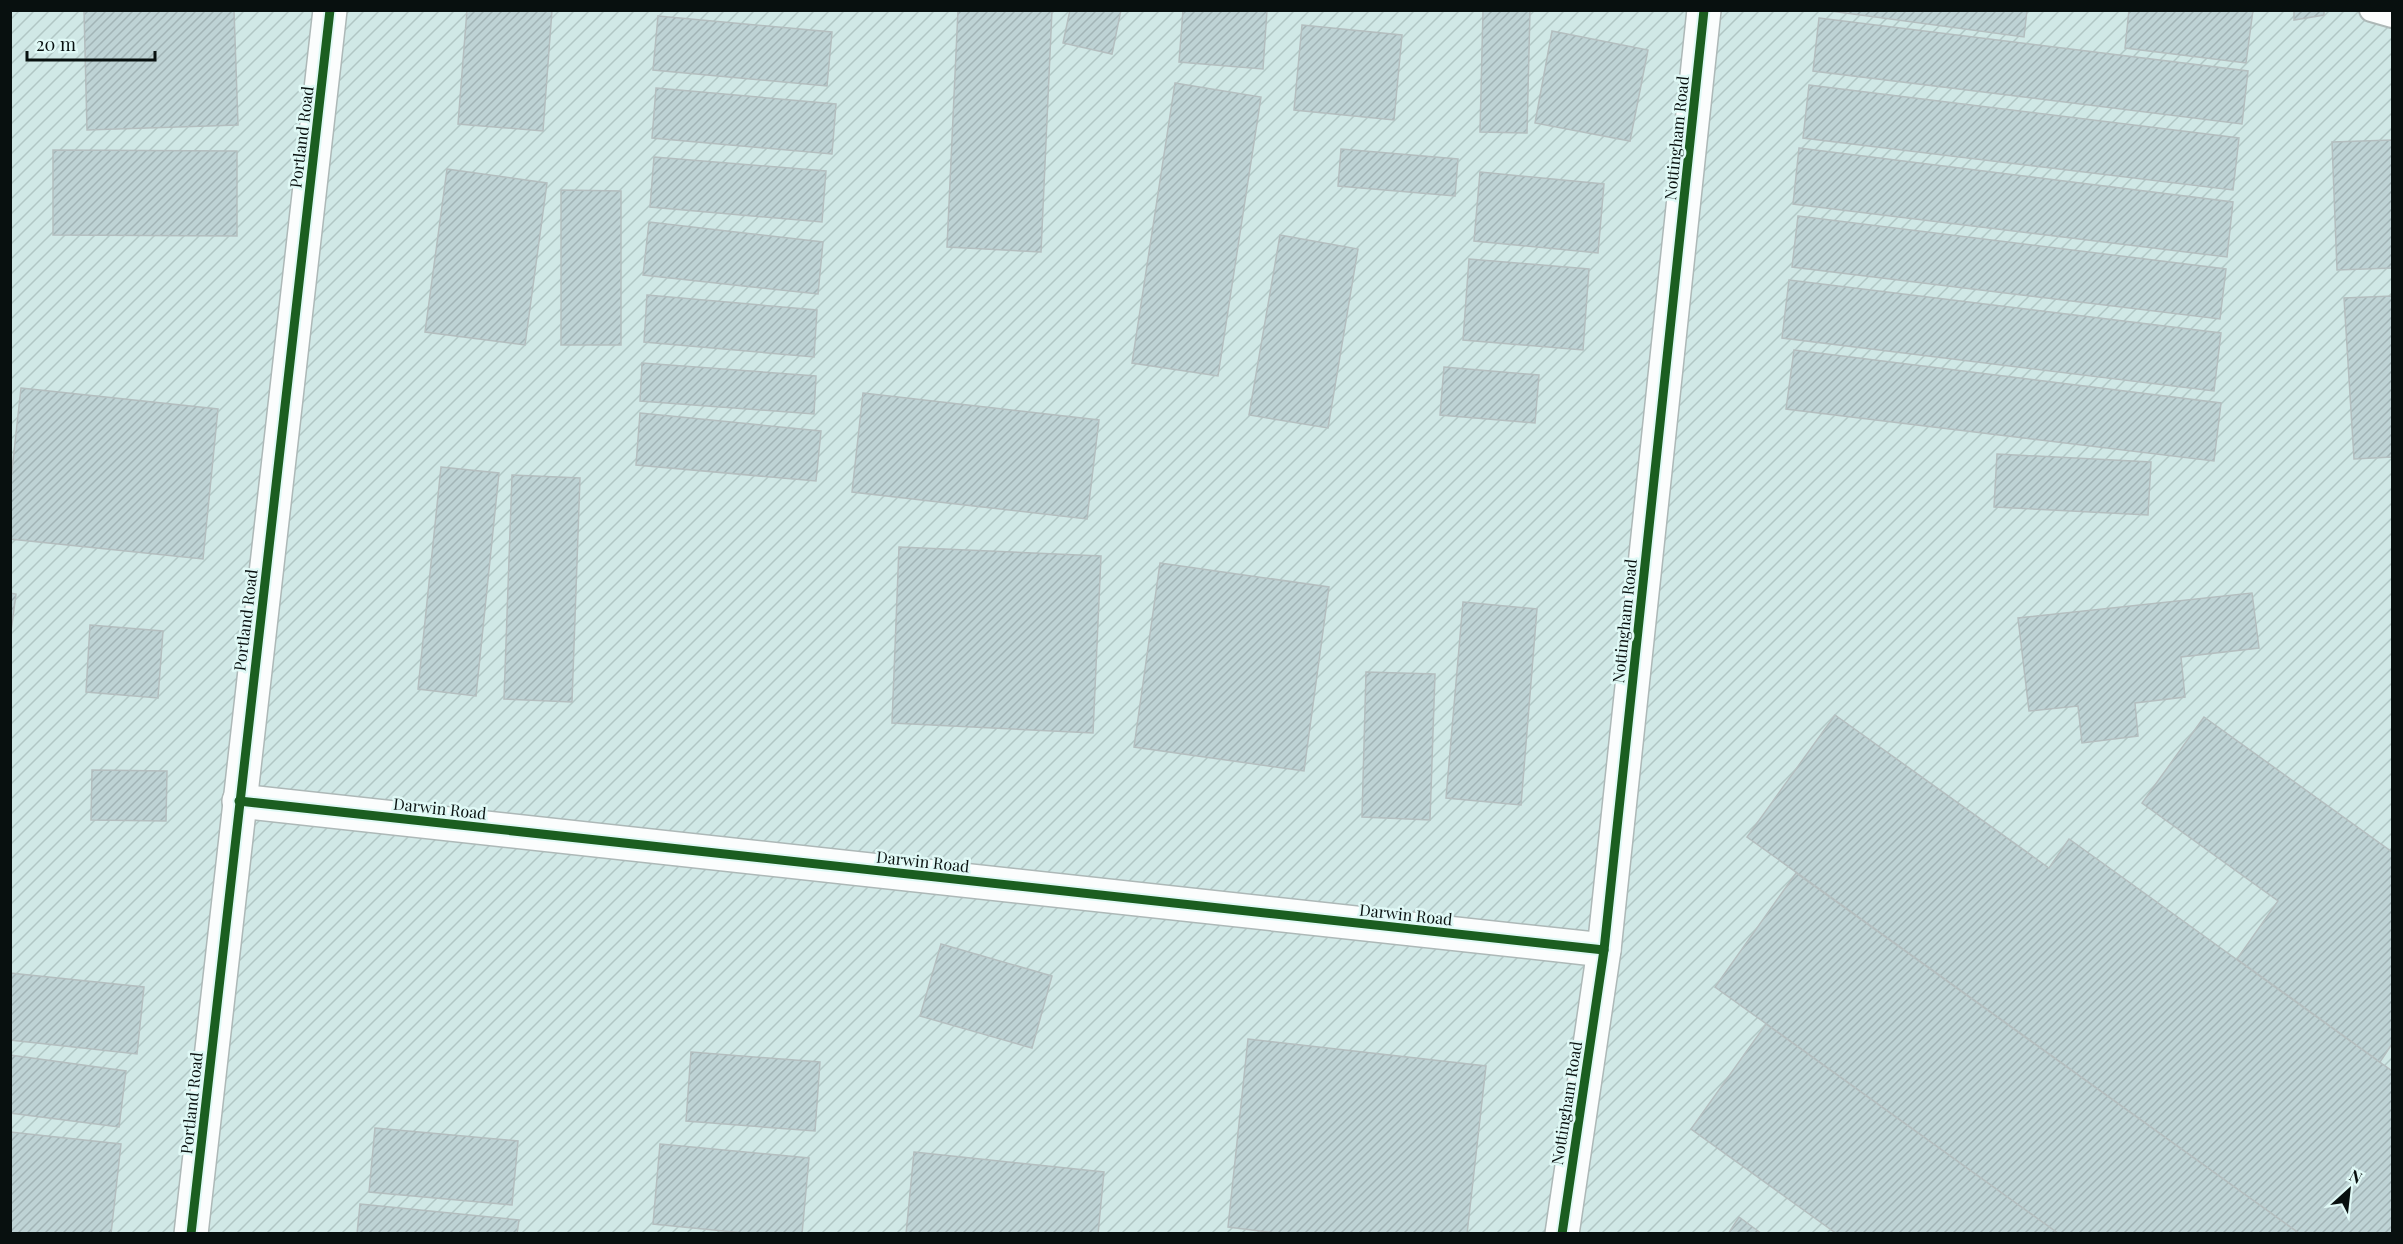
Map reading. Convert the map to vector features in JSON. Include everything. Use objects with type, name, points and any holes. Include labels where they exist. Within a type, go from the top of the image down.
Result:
[{"type":"street","name":"Portland Road","points":[[191,1233],[330,10]]},
{"type":"street","name":"Nottingham Road","points":[[1562,1233],[1604,950],[1704,10]]},
{"type":"street","name":"Darwin Road","points":[[239,801],[1604,950]]},
{"type":"lane","points":[[2371,10],[2392,16]]},
{"type":"shaded area","points":[[11,11],[2392,11],[2392,1233],[11,1233]]},
{"type":"building","points":[[84,10],[234,10],[238,125],[87,130]]},
{"type":"building","points":[[467,10],[552,10],[543,131],[458,124]]},
{"type":"building","points":[[958,10],[1052,10],[1041,252],[947,247]]},
{"type":"building","points":[[1070,10],[1121,10],[1112,54],[1063,43]]},
{"type":"building","points":[[1183,10],[1267,10],[1263,69],[1179,62]]},
{"type":"building","points":[[1483,10],[1530,10],[1527,133],[1480,132]]},
{"type":"building","points":[[1823,10],[2027,10],[2024,37]]},
{"type":"building","points":[[2129,10],[2253,10],[2246,63],[2125,48]]},
{"type":"building","points":[[2294,10],[2324,10],[2324,15],[2294,20]]},
{"type":"building","points":[[658,16],[832,32],[827,86],[653,70]]},
{"type":"building","points":[[1819,18],[2248,71],[2242,124],[1813,71]]},
{"type":"building","points":[[1302,25],[1402,35],[1394,120],[1294,110]]},
{"type":"building","points":[[1552,31],[1648,50],[1630,141],[1535,123]]},
{"type":"building","points":[[1175,83],[1261,97],[1218,376],[1132,363]]},
{"type":"building","points":[[1809,85],[2239,138],[2233,190],[1803,138]]},
{"type":"building","points":[[656,88],[836,104],[832,154],[652,138]]},
{"type":"building","points":[[2392,140],[2392,268],[2337,270],[2332,142]]},
{"type":"building","points":[[1799,148],[2233,202],[2227,257],[1793,204]]},
{"type":"building","points":[[1341,149],[1458,159],[1455,196],[1338,186]]},
{"type":"building","points":[[53,150],[237,151],[237,236],[53,235]]},
{"type":"building","points":[[654,157],[826,171],[822,222],[650,207]]},
{"type":"building","points":[[447,169],[547,183],[525,345],[425,332]]},
{"type":"building","points":[[1480,172],[1604,184],[1598,253],[1474,241]]},
{"type":"building","points":[[561,190],[621,191],[621,345],[561,345]]},
{"type":"building","points":[[1798,216],[2226,269],[2220,319],[1792,267]]},
{"type":"building","points":[[649,222],[823,242],[818,294],[643,275]]},
{"type":"building","points":[[1280,235],[1358,249],[1328,428],[1249,415]]},
{"type":"building","points":[[1469,259],[1589,269],[1583,350],[1463,340]]},
{"type":"building","points":[[1789,280],[2221,333],[2214,391],[1782,338]]},
{"type":"building","points":[[647,295],[817,310],[814,357],[644,342]]},
{"type":"building","points":[[2392,296],[2392,457],[2354,459],[2344,298]]},
{"type":"building","points":[[1794,350],[2221,403],[2214,461],[1786,409]]},
{"type":"building","points":[[642,363],[816,376],[814,414],[640,401]]},
{"type":"building","points":[[1444,367],[1539,375],[1535,423],[1440,415]]},
{"type":"building","points":[[21,388],[218,409],[203,559],[10,539],[10,488]]},
{"type":"building","points":[[863,393],[1099,420],[1087,519],[852,492]]},
{"type":"building","points":[[640,413],[821,431],[816,481],[636,465]]},
{"type":"building","points":[[1997,454],[2151,462],[2148,515],[1994,507]]},
{"type":"building","points":[[441,467],[499,473],[476,696],[418,689]]},
{"type":"building","points":[[512,475],[580,478],[572,702],[504,699]]},
{"type":"building","points":[[899,547],[1101,556],[1093,733],[892,723]]},
{"type":"building","points":[[1160,563],[1329,587],[1304,771],[1134,747]]},
{"type":"building","points":[[10,593],[16,594],[10,639]]},
{"type":"building","points":[[2252,593],[2259,648],[2181,657],[2185,697],[2135,703],[2138,736],[2082,743],[2078,706],[2029,711],[2018,618]]},
{"type":"building","points":[[1463,602],[1537,609],[1521,805],[1446,798]]},
{"type":"building","points":[[90,625],[163,631],[158,698],[86,692]]},
{"type":"building","points":[[1366,672],[1435,674],[1430,820],[1362,817]]},
{"type":"building","points":[[1835,715],[2049,868],[2069,839],[2392,1071],[2392,1234],[2300,1234],[1747,837]]},
{"type":"building","points":[[2204,717],[2392,852],[2392,1044],[2380,1062],[2237,959],[2278,901],[2142,803]]},
{"type":"building","points":[[92,770],[167,771],[166,821],[91,820]]},
{"type":"building","points":[[1796,873],[2300,1234],[2059,1234],[1715,987]]},
{"type":"building","points":[[941,944],[1052,976],[1032,1048],[920,1016]]},
{"type":"building","points":[[10,973],[144,987],[137,1054],[10,1040]]},
{"type":"building","points":[[1766,1024],[2059,1234],[1837,1234],[1691,1129]]},
{"type":"building","points":[[1248,1039],[1486,1066],[1467,1234],[1284,1234],[1228,1227]]},
{"type":"building","points":[[691,1052],[820,1062],[815,1131],[686,1121]]},
{"type":"building","points":[[10,1055],[126,1071],[119,1127],[10,1113]]},
{"type":"building","points":[[375,1128],[518,1141],[512,1205],[369,1192]]},
{"type":"building","points":[[10,1132],[121,1144],[111,1234],[10,1234]]},
{"type":"building","points":[[660,1144],[809,1158],[802,1234],[754,1234],[653,1224]]},
{"type":"building","points":[[914,1152],[1104,1172],[1098,1234],[906,1234]]},
{"type":"building","points":[[360,1204],[519,1220],[517,1234],[357,1234]]},
{"type":"building","points":[[1739,1217],[1762,1234],[1728,1234]]},
{"type":"cycle path","points":[[191,1234],[330,10]]},
{"type":"cycle path","points":[[1562,1234],[1604,950],[1704,10]]},
{"type":"cycle path","points":[[239,801],[1604,950]]}]
